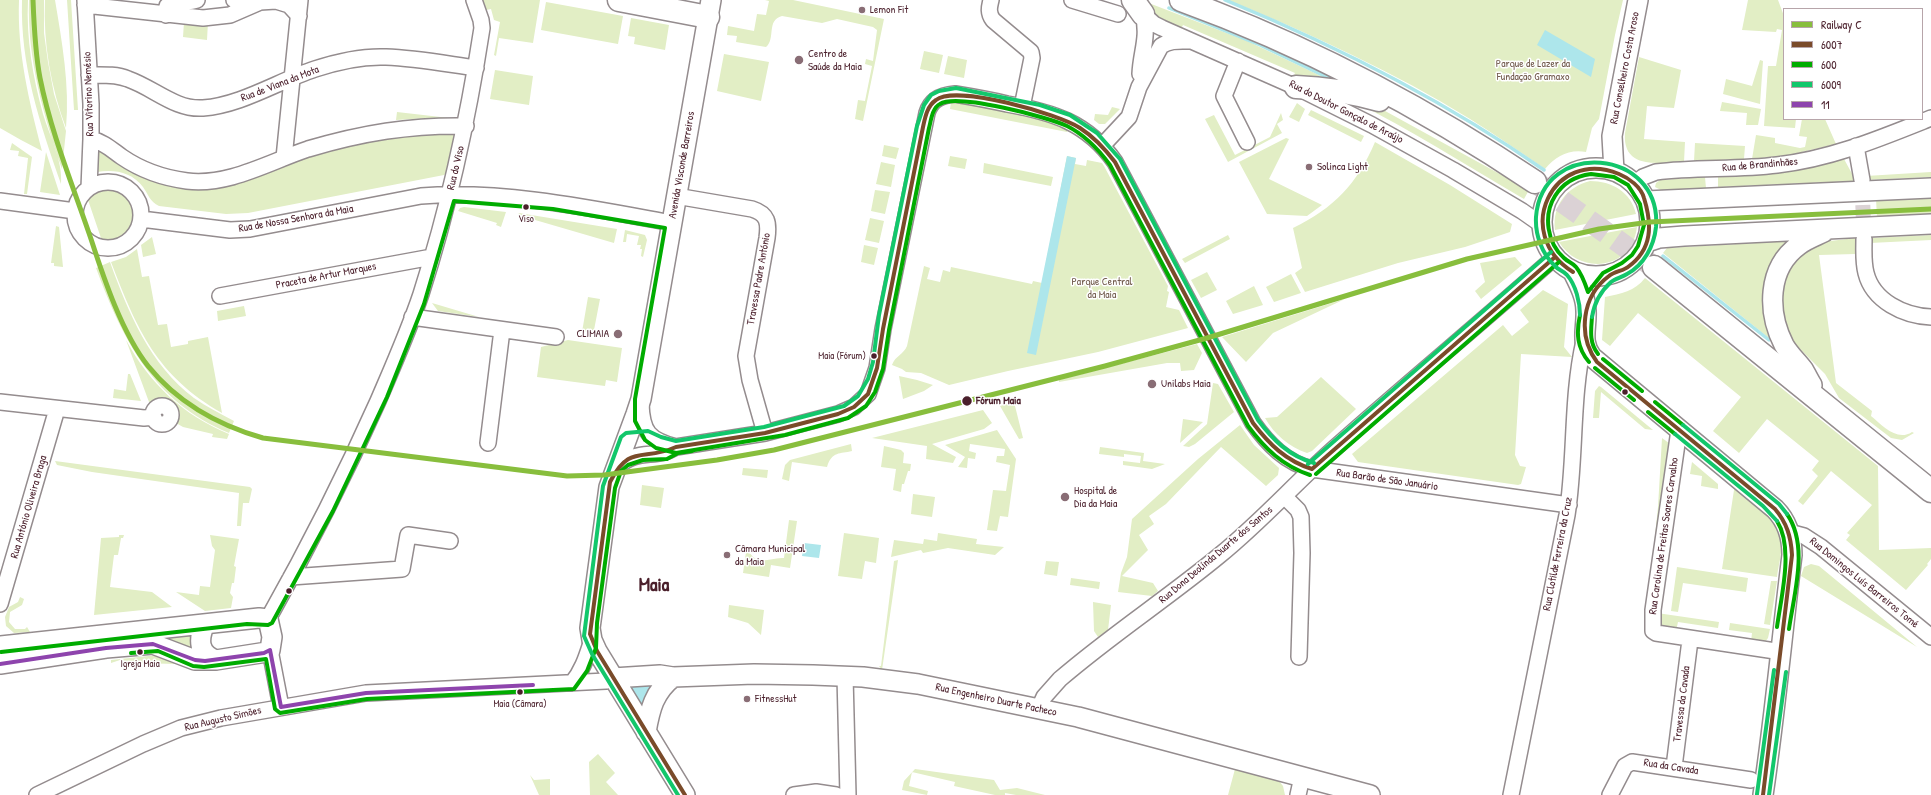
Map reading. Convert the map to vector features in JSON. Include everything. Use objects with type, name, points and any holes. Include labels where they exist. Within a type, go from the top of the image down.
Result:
[{"type":"highway","points":[[619,0],[709,8]]},
{"type":"highway","points":[[1181,0],[1240,23],[1307,53],[1429,116],[1538,179],[1460,126],[1411,98],[1330,57],[1269,29],[1199,0]]},
{"type":"highway","points":[[1296,87],[1324,88],[1350,92],[1429,116]]},
{"type":"highway","points":[[1931,482],[1812,385],[1656,264],[1931,491]]},
{"type":"main road","name":"Rua Conselheiro Costa Aroso","points":[[1605,169],[1638,0]]},
{"type":"main road","name":"Avenida Visconde Barreiros","points":[[592,640],[590,628],[609,487],[641,399],[709,8]]},
{"type":"main road","points":[[1605,169],[1625,176],[1634,184],[1646,201],[1650,222],[1647,242],[1639,256],[1627,267],[1609,275],[1588,276],[1573,272],[1555,257],[1545,241],[1542,217],[1546,202],[1555,186],[1570,174],[1584,170],[1605,169]]},
{"type":"main road","points":[[1646,201],[1931,188]]},
{"type":"main road","points":[[1647,242],[1666,237],[1931,224]]},
{"type":"main road","points":[[1812,385],[1802,368],[1784,346],[1775,324],[1771,302],[1774,281],[1783,262],[1798,246],[1831,229]]},
{"type":"main road","name":"Rua Clotilde Ferreira da Cruz","points":[[1573,272],[1584,299],[1586,311],[1584,341]]},
{"type":"main road","name":"Rua Clotilde Ferreira da Cruz","points":[[1586,311],[1594,293],[1609,275]]},
{"type":"main road","points":[[1584,341],[1589,353],[1597,362],[1775,509],[1783,518],[1789,532],[1792,555],[1782,652],[1763,795]]},
{"type":"main road","points":[[0,646],[205,624],[247,618],[268,619],[272,637],[270,650],[264,654],[216,660],[195,660],[153,644],[106,648],[0,664]]},
{"type":"main road","points":[[205,624],[200,642],[202,652],[216,660]]},
{"type":"main road","points":[[592,640],[613,678],[685,795]]},
{"type":"main road","name":"Rua Engenheiro Duarte Pacheco","points":[[613,678],[660,675],[673,677],[754,674],[882,678],[1039,708],[1078,717],[1300,786],[1370,795]]},
{"type":"main road","points":[[646,732],[649,715],[655,696],[662,685],[673,677]]},
{"type":"street","points":[[166,15],[167,6],[197,0]]},
{"type":"street","points":[[234,0],[260,2],[276,1],[289,5],[299,16]]},
{"type":"street","points":[[284,158],[300,0]]},
{"type":"street","points":[[474,0],[480,16],[482,28],[476,68]]},
{"type":"street","points":[[991,0],[989,10],[990,16],[993,20],[1031,52],[1032,58],[1022,106]]},
{"type":"street","name":"Rua do Doutor Gonçalo de Araújo","points":[[1072,0],[1131,9],[1154,24],[1176,32],[1190,41],[1296,87],[1409,144],[1522,211],[1542,225]]},
{"type":"street","points":[[85,2],[166,15],[203,18],[230,15],[260,2]]},
{"type":"street","name":"Rua Vitorino Nemésio","points":[[85,2],[91,139],[88,188]]},
{"type":"street","points":[[1131,9],[1147,27],[1139,87]]},
{"type":"street","points":[[1102,146],[1129,117],[1139,87],[1161,46],[1166,42],[1190,41]]},
{"type":"street","name":"Rua de Viana da Mota","points":[[89,75],[127,78],[173,102],[188,107],[202,108],[219,106],[315,69],[363,58],[385,57],[476,68]]},
{"type":"street","points":[[1238,61],[1224,96],[1247,142]]},
{"type":"street","name":"Rua do Viso","points":[[268,619],[359,445],[412,318],[450,195],[466,126],[476,68]]},
{"type":"street","name":"Rua Barão de São Januário","points":[[765,433],[846,412],[858,404],[868,394],[877,368],[883,329],[923,128],[930,106],[937,98],[943,95],[955,94],[1045,111],[1063,118],[1083,130],[1102,146],[1115,162],[1204,333],[1253,423],[1264,439],[1293,462],[1312,469],[1569,505]]},
{"type":"street","name":"Rua de Brandinhães","points":[[1634,184],[1643,177],[1656,172],[1778,165],[1806,160],[1856,146],[1931,118]]},
{"type":"street","points":[[91,139],[100,141],[141,168],[162,176],[187,181],[213,182],[335,142],[388,129],[437,125],[466,126]]},
{"type":"street","points":[[1856,146],[1862,180]]},
{"type":"street","points":[[107,181],[123,185],[130,190],[138,200],[141,210],[141,219],[138,229],[133,237],[126,243],[109,248],[91,244],[84,238],[75,222],[75,210],[78,201],[88,188],[99,182],[107,181]]},
{"type":"street","name":"Rua de Nossa Senhora da Maia","points":[[141,219],[230,230],[250,229],[421,196],[450,195],[554,203],[672,223]]},
{"type":"street","name":"Travessa Padre António","points":[[676,196],[752,209],[760,211],[766,217],[768,223],[767,238],[746,356],[748,373],[765,433]]},
{"type":"street","points":[[0,201],[75,210]]},
{"type":"street","points":[[1864,239],[1866,273],[1874,290],[1890,304],[1902,310],[1918,316],[1931,317]]},
{"type":"street","name":"Praceta de Artur Marques","points":[[220,296],[432,257]]},
{"type":"street","name":"Rua Dona Deolínda Duarte dos Santos","points":[[1039,708],[1044,696],[1069,672],[1220,555],[1285,497],[1292,487],[1312,469],[1555,257]]},
{"type":"street","points":[[412,318],[556,337]]},
{"type":"street","points":[[488,443],[502,330]]},
{"type":"street","name":"Rua Clotilde Ferreira da Cruz","points":[[1511,795],[1569,505],[1578,375],[1584,341]]},
{"type":"street","points":[[641,399],[643,423],[650,436],[659,443],[676,447]]},
{"type":"street","points":[[0,402],[144,418],[154,417]]},
{"type":"street","name":"Rua António Oliveira Braga","points":[[0,604],[57,409]]},
{"type":"street","name":"Rua Carolina de Freitas Soares Carvalho","points":[[1679,430],[1652,628],[1656,634],[1782,652]]},
{"type":"street","points":[[616,468],[624,460],[642,454],[666,453],[676,447],[765,433]]},
{"type":"street","points":[[642,454],[635,451],[627,438],[647,437],[655,440]]},
{"type":"street","points":[[1285,497],[1298,510],[1301,517],[1302,553],[1299,657]]},
{"type":"street","name":"Rua Domingos Luís Barreiros Tomé","points":[[1789,532],[1799,533],[1821,546],[1931,637]]},
{"type":"street","points":[[291,577],[402,569],[408,535],[450,541]]},
{"type":"street","points":[[572,682],[578,676],[584,664],[592,640]]},
{"type":"street","name":"Travessa da Cavada","points":[[1674,768],[1690,640]]},
{"type":"street","points":[[270,650],[281,707]]},
{"type":"street","points":[[846,676],[848,795]]},
{"type":"street","name":"Rua Augusto Simões","points":[[38,795],[143,744],[182,728],[221,718],[366,693],[606,681],[613,678]]},
{"type":"street","name":"Rua da Cavada","points":[[1610,795],[1629,762],[1751,780]]},
{"type":"street","points":[[794,795],[816,792],[836,795]]},
{"type":"green space","points":[[0,0],[19,0],[22,57],[28,95],[42,151],[0,128]]},
{"type":"green space","points":[[22,0],[28,0],[28,29],[33,72],[43,114],[58,158],[61,184],[39,117],[28,71],[24,48]]},
{"type":"green space","points":[[29,0],[44,0],[44,33],[48,62],[54,94],[66,131],[62,169],[38,86],[31,43]]},
{"type":"green space","points":[[45,0],[55,0],[58,16],[66,80],[66,128],[56,97],[49,65],[45,33]]},
{"type":"green space","points":[[67,0],[71,0],[78,110],[74,110]]},
{"type":"green space","points":[[482,0],[540,0],[533,43],[499,38],[496,56],[494,55],[500,22],[494,20],[491,9],[486,10]]},
{"type":"green space","points":[[765,0],[793,0],[884,19],[863,121],[855,119],[858,100],[865,101],[872,66],[865,64],[866,59],[873,61],[877,30],[873,27],[837,19],[822,23],[782,16],[774,21],[769,44],[766,47],[736,42],[737,36],[727,35],[728,26],[754,31],[757,14],[766,15],[769,1]]},
{"type":"green space","points":[[1141,0],[1247,41],[1338,84],[1292,79],[1295,73],[1183,25],[1180,31],[1161,23]]},
{"type":"green space","name":"Parque de Lazer da Fundação Gramaxo","points":[[1228,0],[1623,0],[1599,119],[1592,128],[1586,152],[1580,151],[1563,154],[1545,169],[1480,125],[1412,85],[1321,40]]},
{"type":"green space","points":[[1748,0],[1778,0],[1783,13],[1783,120],[1796,120],[1795,128],[1764,126],[1768,66],[1776,66],[1782,30],[1777,29],[1776,32],[1742,30]]},
{"type":"green space","points":[[546,2],[623,16],[618,44],[541,30]]},
{"type":"green space","points":[[631,18],[669,25],[665,50],[634,44],[635,37],[628,36]]},
{"type":"green space","points":[[184,22],[208,22],[207,40],[183,37]]},
{"type":"green space","points":[[924,51],[943,55],[939,73],[920,69]]},
{"type":"green space","points":[[724,54],[769,62],[761,101],[717,91]]},
{"type":"green space","points":[[948,56],[967,60],[964,78],[944,74]]},
{"type":"green space","points":[[1639,57],[1681,70],[1674,108],[1647,106],[1644,139],[1685,142],[1684,162],[1644,162],[1636,159],[1630,153],[1626,145],[1625,133]]},
{"type":"green space","points":[[1760,60],[1763,61],[1760,104],[1723,94],[1726,79],[1752,86]]},
{"type":"green space","points":[[495,70],[533,76],[529,105],[490,99]]},
{"type":"green space","points":[[1324,92],[1376,106],[1529,190],[1524,199],[1373,111],[1351,100],[1348,106]]},
{"type":"green space","points":[[954,101],[1036,116],[1068,128],[1067,132],[950,109],[951,102]]},
{"type":"green space","points":[[1722,102],[1761,109],[1758,125],[1746,125],[1747,113],[1720,111]]},
{"type":"green space","points":[[1297,103],[1305,109],[1299,122],[1289,117]]},
{"type":"green space","points":[[1112,107],[1120,109],[1105,124],[1099,124],[1094,120],[1095,114],[1108,115]]},
{"type":"green space","points":[[1311,110],[1364,136],[1361,142],[1308,115]]},
{"type":"green space","points":[[397,112],[458,119],[429,118],[396,120]]},
{"type":"green space","points":[[1281,113],[1283,120],[1277,124],[1282,133],[1228,162],[1205,119],[1214,115],[1235,155],[1270,137]]},
{"type":"green space","points":[[1802,120],[1825,120],[1836,144],[1789,155],[1752,159],[1756,135],[1775,138],[1775,143],[1800,148],[1805,147],[1807,137],[1799,136]]},
{"type":"green space","points":[[455,130],[446,173],[444,175],[248,213],[226,214],[159,206],[151,200],[143,187],[134,178],[116,171],[97,172],[99,145],[186,185],[363,138]]},
{"type":"green space","points":[[1286,138],[1289,139],[1269,179],[1322,205],[1307,216],[1267,214],[1239,162]]},
{"type":"green space","points":[[1375,142],[1450,185],[1512,224],[1510,232],[1465,247],[1398,263],[1305,292],[1295,273],[1302,268],[1293,228],[1321,212],[1343,193],[1360,170]]},
{"type":"green space","points":[[12,143],[32,157],[27,194],[24,194],[28,158],[18,156],[19,151],[10,150]]},
{"type":"green space","points":[[1695,143],[1745,146],[1744,159],[1694,161]]},
{"type":"green space","points":[[884,145],[899,148],[896,159],[882,156]]},
{"type":"green space","points":[[46,152],[60,195],[40,192]]},
{"type":"green space","points":[[950,156],[967,159],[965,169],[948,166]]},
{"type":"green space","name":"Parque Central da Maia","points":[[1067,156],[1076,158],[1075,164],[1086,166],[1087,160],[1102,163],[1168,286],[1167,291],[1169,292],[1166,307],[1179,310],[1188,328],[1098,352],[949,385],[921,373],[906,372],[892,365],[895,359],[907,346],[924,266],[930,268],[927,279],[940,282],[943,270],[950,272],[951,267],[1032,284],[1033,281],[1042,283]]},
{"type":"green space","points":[[1844,159],[1856,181],[1718,187],[1718,177],[1785,172]]},
{"type":"green space","points":[[881,162],[895,165],[891,187],[876,184]]},
{"type":"green space","points":[[984,163],[1053,177],[1051,186],[983,173]]},
{"type":"green space","points":[[1931,172],[1931,177],[1866,180],[1866,176]]},
{"type":"green space","points":[[1705,177],[1706,188],[1661,190],[1655,187],[1656,183],[1660,180]]},
{"type":"green space","points":[[1590,181],[1606,183],[1619,189],[1630,200],[1636,214],[1555,230],[1556,213],[1563,198],[1574,188]]},
{"type":"green space","points":[[105,188],[119,191],[128,198],[133,207],[134,217],[132,227],[125,235],[115,240],[102,241],[87,197],[96,190]]},
{"type":"green space","points":[[875,190],[890,192],[885,214],[871,211]]},
{"type":"green space","points":[[1931,195],[1931,218],[1877,219],[1876,198]]},
{"type":"green space","points":[[464,207],[506,212],[501,227],[496,225],[497,223],[458,211],[460,208]]},
{"type":"green space","points":[[519,213],[617,229],[614,243],[518,215]]},
{"type":"green space","points":[[870,218],[884,221],[879,243],[865,240]]},
{"type":"green space","points":[[56,226],[59,227],[63,267],[54,266],[54,263],[51,263]]},
{"type":"green space","points":[[1637,227],[1633,241],[1626,252],[1616,260],[1604,263],[1592,264],[1579,260],[1568,253],[1559,242]]},
{"type":"green space","points":[[625,230],[645,235],[647,240],[643,257],[641,256],[641,245],[637,245],[639,236],[627,234],[626,242],[623,242]]},
{"type":"green space","points":[[1228,235],[1230,239],[1185,263],[1182,259]]},
{"type":"green space","points":[[1931,235],[1931,240],[1870,243],[1870,238]]},
{"type":"green space","points":[[152,237],[156,254],[143,257],[141,245]]},
{"type":"green space","points":[[1855,238],[1855,254],[1819,255],[1836,383],[1872,411],[1871,416],[1885,428],[1895,434],[1906,435],[1912,432],[1914,433],[1902,440],[1891,438],[1839,398],[1825,374],[1790,339],[1782,325],[1780,289],[1794,259],[1801,252],[1822,242]]},
{"type":"green space","points":[[1791,241],[1770,339],[1663,253],[1667,248]]},
{"type":"green space","points":[[864,245],[878,248],[874,265],[861,262]]},
{"type":"green space","points":[[137,249],[142,277],[149,276],[158,325],[167,324],[171,347],[188,344],[188,341],[208,337],[222,413],[200,399],[165,367],[140,330],[111,262],[126,257]]},
{"type":"green space","points":[[1515,257],[1522,265],[1481,299],[1475,291],[1485,282],[1480,263]]},
{"type":"green space","points":[[110,262],[133,318],[153,354],[178,385],[194,398],[234,421],[229,433],[203,420],[180,404],[161,386],[144,366],[130,344],[118,320],[106,295],[96,268]]},
{"type":"green space","points":[[1207,272],[1217,290],[1201,298],[1191,280]]},
{"type":"green space","points":[[1291,274],[1301,293],[1274,302],[1266,287]]},
{"type":"green space","points":[[1645,278],[1878,466],[1879,550],[1931,548],[1931,559],[1927,564],[1928,565],[1906,590],[1846,540],[1850,535],[1847,533],[1872,505],[1831,471],[1803,505],[1798,501],[1818,476],[1812,470],[1819,461],[1767,419],[1739,453],[1713,431],[1741,397],[1638,313],[1610,346],[1602,340],[1605,297],[1632,289]]},
{"type":"green space","points":[[1254,286],[1263,305],[1233,314],[1226,301]]},
{"type":"green space","points":[[1543,290],[1568,304],[1564,347],[1572,357],[1521,354],[1515,455],[1520,466],[1526,467],[1521,484],[1518,485],[1358,462],[1352,454],[1503,325],[1512,336],[1529,322],[1520,310]]},
{"type":"green space","points":[[588,297],[600,299],[594,330],[582,332]]},
{"type":"green space","points":[[1345,299],[1273,333],[1246,362],[1222,337]]},
{"type":"green space","points":[[432,303],[479,317],[438,311]]},
{"type":"green space","points":[[244,306],[246,316],[218,321],[217,311]]},
{"type":"green space","points":[[126,340],[146,371],[169,396],[197,417],[229,434],[227,439],[212,437],[213,434],[183,427],[176,423],[177,411],[173,404],[166,400],[149,402]]},
{"type":"green space","points":[[568,340],[622,348],[617,382],[606,380],[605,386],[537,377],[541,347]]},
{"type":"green space","points":[[1197,344],[1202,353],[1194,370],[1181,371],[1180,363],[1167,363],[1059,382],[1059,380]]},
{"type":"green space","points":[[128,374],[130,374],[141,401],[113,398],[114,389],[126,391]]},
{"type":"green space","points":[[899,376],[933,385],[924,391],[903,399]]},
{"type":"green space","points":[[1321,377],[1356,409],[1312,451],[1307,453],[1288,444],[1277,435],[1265,418],[1277,417]]},
{"type":"green space","points":[[1213,383],[1218,384],[1234,412],[1195,444],[1189,447],[1183,446],[1207,424]]},
{"type":"green space","points":[[1599,386],[1653,430],[1645,429],[1601,392],[1599,418],[1593,418],[1595,391]]},
{"type":"green space","points":[[1014,402],[1023,438],[1019,439],[1000,406]]},
{"type":"green space","points":[[983,410],[992,423],[984,429],[932,444],[956,457],[953,463],[926,459],[927,446],[872,438]]},
{"type":"green space","points":[[1183,419],[1203,422],[1180,443]]},
{"type":"green space","points":[[1240,425],[1254,445],[1279,468],[1278,475],[1266,486],[1221,447],[1166,504],[1149,516],[1154,524],[1139,535],[1148,550],[1122,576],[1153,583],[1158,591],[1152,596],[1118,592],[1121,573],[1127,557],[1132,519],[1198,459]]},
{"type":"green space","points":[[997,430],[1016,459],[1008,517],[1000,516],[997,531],[987,530],[993,490],[1006,491],[1010,465],[996,462],[997,456],[1004,456],[1005,449],[970,444],[969,451],[976,453],[975,459],[968,458],[967,468],[958,467],[965,457],[945,445]]},
{"type":"green space","points":[[1662,438],[1673,446],[1647,632],[1645,631],[1658,507]]},
{"type":"green space","points":[[851,444],[852,451],[837,454],[831,458],[827,467],[792,462],[789,481],[782,479],[785,465],[790,460]]},
{"type":"green space","points":[[884,446],[901,450],[904,453],[903,463],[911,464],[910,471],[908,471],[904,484],[902,484],[901,492],[893,490],[896,469],[881,467]]},
{"type":"green space","points":[[1100,447],[1144,453],[1143,461],[1165,464],[1152,469],[1123,465],[1123,461],[1140,463],[1141,456],[1124,454],[1124,457],[1099,454]]},
{"type":"green space","points":[[55,461],[250,487],[252,489],[249,503],[243,503],[241,526],[237,526],[239,493],[92,472],[57,465]]},
{"type":"green space","points":[[1692,462],[1718,484],[1718,489],[1701,486],[1702,476],[1690,474]]},
{"type":"green space","points":[[743,468],[768,470],[767,478],[742,475]]},
{"type":"green space","points":[[642,485],[664,488],[661,508],[640,505]]},
{"type":"green space","points":[[1737,487],[1766,513],[1777,529],[1780,539],[1781,556],[1777,577],[1722,569],[1734,490]]},
{"type":"green space","points":[[913,494],[935,497],[932,517],[911,514]]},
{"type":"green space","points":[[789,520],[797,521],[790,568],[771,565],[769,577],[743,573],[746,552],[759,560],[784,558]]},
{"type":"green space","points":[[844,533],[879,538],[876,563],[865,561],[862,579],[838,576]]},
{"type":"green space","points":[[938,533],[977,539],[976,544],[1004,547],[995,555],[948,548],[923,553],[921,550],[891,557],[894,540],[923,544],[924,539],[937,541]]},
{"type":"green space","points":[[119,535],[124,535],[123,538],[121,538],[118,555],[114,555],[110,587],[152,592],[172,607],[94,615],[101,538],[119,537]]},
{"type":"green space","points":[[210,535],[239,539],[234,566],[236,567],[234,583],[232,583],[230,593],[233,597],[231,608],[205,611],[176,592],[199,595],[200,586],[210,587],[215,550],[212,546]]},
{"type":"green space","points":[[898,560],[882,670],[879,666],[881,666],[894,561]]},
{"type":"green space","points":[[1046,561],[1059,562],[1057,576],[1044,574]]},
{"type":"green space","points":[[1811,564],[1819,566],[1917,647],[1801,576],[1804,567]]},
{"type":"green space","points":[[1677,567],[1748,578],[1746,592],[1683,583],[1678,612],[1671,611]]},
{"type":"green space","points":[[1071,578],[1100,582],[1099,589],[1070,585]]},
{"type":"green space","points":[[1771,581],[1777,581],[1770,625],[1764,624]]},
{"type":"green space","points":[[20,597],[24,599],[22,605],[10,612],[9,622],[15,629],[25,629],[27,627],[30,632],[14,633],[6,626],[5,617],[9,607],[18,602]]},
{"type":"green space","points":[[1093,602],[1111,605],[1108,630],[1098,637],[1094,631]]},
{"type":"green space","points":[[729,605],[764,610],[761,635],[748,623],[728,617]]},
{"type":"green space","points":[[1657,613],[1719,622],[1718,628],[1678,622],[1676,631],[1661,629]]},
{"type":"green space","points":[[1730,623],[1770,629],[1768,638],[1765,642],[1751,642],[1752,633],[1729,630]]},
{"type":"green space","points":[[194,630],[195,650],[147,634]]},
{"type":"green space","points":[[158,655],[178,664],[132,663],[125,666],[123,659],[111,663],[111,660]]},
{"type":"green space","points":[[598,754],[615,773],[606,782],[618,795],[590,795],[589,762]]},
{"type":"green space","points":[[915,769],[994,780],[1000,790],[1017,788],[1045,795],[1016,795],[1005,793],[1005,795],[995,795],[954,786],[955,782],[912,772]]},
{"type":"green space","points":[[1235,769],[1279,781],[1283,786],[1285,795],[1228,795]]},
{"type":"green space","points":[[912,772],[909,786],[928,791],[927,795],[902,790],[904,781]]},
{"type":"green space","points":[[530,775],[534,780],[550,779],[550,795],[539,795]]},
{"type":"water","points":[[1545,30],[1595,59],[1591,77],[1537,45]]},
{"type":"water","points":[[1067,156],[1076,158],[1036,355],[1027,353]]},
{"type":"water","points":[[804,543],[821,545],[819,558],[802,556]]},
{"type":"water","points":[[659,679],[642,711],[623,680]]},
{"type":"waterway","points":[[1225,0],[1308,36],[1389,76],[1468,121],[1544,170]]},
{"type":"waterway","points":[[1169,8],[1260,45],[1335,81]]},
{"type":"waterway","points":[[1663,256],[1769,340]]},
{"type":"tunnel","points":[[1535,182],[1654,267]]},
{"type":"tunnel","points":[[1862,182],[1864,238]]},
{"type":"rail line","name":"C","points":[[33,0],[37,58],[40,78],[50,119],[102,271],[122,322],[130,338],[148,366],[172,391],[185,402],[214,419],[246,433],[263,438],[567,476],[604,475],[717,460],[774,450],[1105,366],[1207,338],[1467,259],[1599,229],[1650,222],[1931,209]]},
{"type":"transit line","name":"6009","points":[[678,795],[592,654],[584,636],[603,486],[621,437],[626,433],[648,431],[661,437],[676,441],[764,427],[844,406],[858,396],[868,379],[873,362],[879,315],[917,126],[924,105],[931,95],[939,91],[956,88],[1040,105],[1070,115],[1097,133],[1120,159],[1258,420],[1276,441],[1289,452],[1314,463]]},
{"type":"transit line","name":"6007","points":[[685,795],[597,651],[590,634],[610,482],[617,470],[624,462],[631,458],[665,451],[676,447],[765,433],[838,414],[854,407],[868,394],[877,368],[883,329],[925,120],[930,105],[936,100],[947,96],[985,98],[1051,115],[1080,128],[1090,135],[1115,162],[1253,423],[1265,438],[1279,451],[1303,466],[1312,469]]},
{"type":"transit line","name":"600","points":[[1,652],[247,624],[268,625],[272,623],[333,511],[387,397],[424,304],[454,201],[553,209],[665,228],[635,399],[635,421],[645,440],[656,448],[676,453],[785,435],[848,418],[866,406],[875,392],[883,369],[889,330],[931,118],[937,106],[950,101],[983,104],[1042,117],[1074,130],[1086,138],[1096,148],[1110,165],[1248,426],[1275,456],[1291,467],[1310,475]]},
{"type":"transit line","name":"6009","points":[[1580,315],[1578,300],[1573,284],[1566,274],[1550,261],[1540,244],[1536,217],[1543,192],[1558,174],[1578,165],[1600,163],[1622,168],[1641,181],[1653,201],[1656,227],[1653,241],[1643,260],[1633,270],[1607,286],[1596,303],[1592,317]]},
{"type":"transit line","name":"6007","points":[[1573,272],[1554,255],[1545,236],[1543,217],[1548,198],[1559,183],[1575,172],[1596,169],[1619,174],[1631,180],[1640,190],[1647,208],[1649,227],[1648,236],[1646,244],[1636,260],[1626,268],[1609,276],[1600,284],[1593,294],[1585,316],[1587,340],[1591,351],[1597,362],[1775,509],[1788,530],[1792,555],[1763,795]]},
{"type":"transit line","name":"600","points":[[1591,174],[1614,177],[1628,185],[1640,204],[1644,225],[1638,246],[1632,255],[1622,263],[1603,273],[1588,292],[1578,270],[1558,252],[1554,245],[1548,220],[1551,204],[1558,191],[1575,178],[1591,174]]},
{"type":"transit line","name":"6009","points":[[1308,464],[1551,252]]},
{"type":"transit line","name":"6007","points":[[1312,469],[1555,257]]},
{"type":"transit line","name":"600","points":[[1316,474],[1559,262]]},
{"type":"transit line","name":"600","points":[[1580,315],[1578,340],[1582,351],[1589,362]]},
{"type":"transit line","name":"600","points":[[1592,317],[1592,341],[1598,354]]},
{"type":"transit line","name":"600","points":[[1603,359],[1642,391]]},
{"type":"transit line","name":"600","points":[[1595,368],[1634,400]]},
{"type":"transit line","name":"600","points":[[1655,402],[1683,425]]},
{"type":"transit line","name":"600","points":[[1648,412],[1675,434]]},
{"type":"transit line","name":"6009","points":[[1683,425],[1779,504],[1787,514]]},
{"type":"transit line","name":"6009","points":[[1675,434],[1763,506],[1777,521]]},
{"type":"transit line","name":"600","points":[[131,653],[158,651],[193,666],[204,667],[266,659],[275,709],[280,713],[367,699],[574,689],[587,671],[596,648],[597,623],[615,488],[621,471],[628,465],[643,460],[667,459],[678,453],[692,451]]},
{"type":"transit line","name":"600","points":[[1787,514],[1794,527],[1799,555],[1789,629]]},
{"type":"transit line","name":"600","points":[[1777,521],[1782,532],[1786,558],[1777,627]]},
{"type":"transit line","name":"11","points":[[0,664],[106,648],[153,644],[195,660],[205,661],[264,653],[270,650],[281,707],[366,693],[533,685]]},
{"type":"transit line","name":"6009","points":[[1757,794],[1774,670]]},
{"type":"transit line","name":"6009","points":[[1769,795],[1786,672]]},
{"type":"place","name":"Lemon Fit","points":[[862,10]]},
{"type":"place","name":"Centro de Saúde da Maia","points":[[799,60]]},
{"type":"place","name":"Solinca Light","points":[[1309,167]]},
{"type":"place","name":"Viso","points":[[526,207]]},
{"type":"place","name":"CLIMAIA","points":[[618,334]]},
{"type":"place","name":"Maia (Fórum)","points":[[874,356]]},
{"type":"place","name":"Unilabs Maia","points":[[1152,384]]},
{"type":"place","name":"Fórum Maia","points":[[967,401]]},
{"type":"place","name":"Hospital de Dia da Maia","points":[[1065,497]]},
{"type":"place","name":"Câmara Municipal da Maia","points":[[727,555]]},
{"type":"place","name":"Igreja Maia","points":[[140,652]]},
{"type":"place","name":"Maia (Câmara)","points":[[520,692]]},
{"type":"place","name":"FitnessHut","points":[[747,699]]},
{"type":"district","name":"Maia","points":[[654,586]]}]
